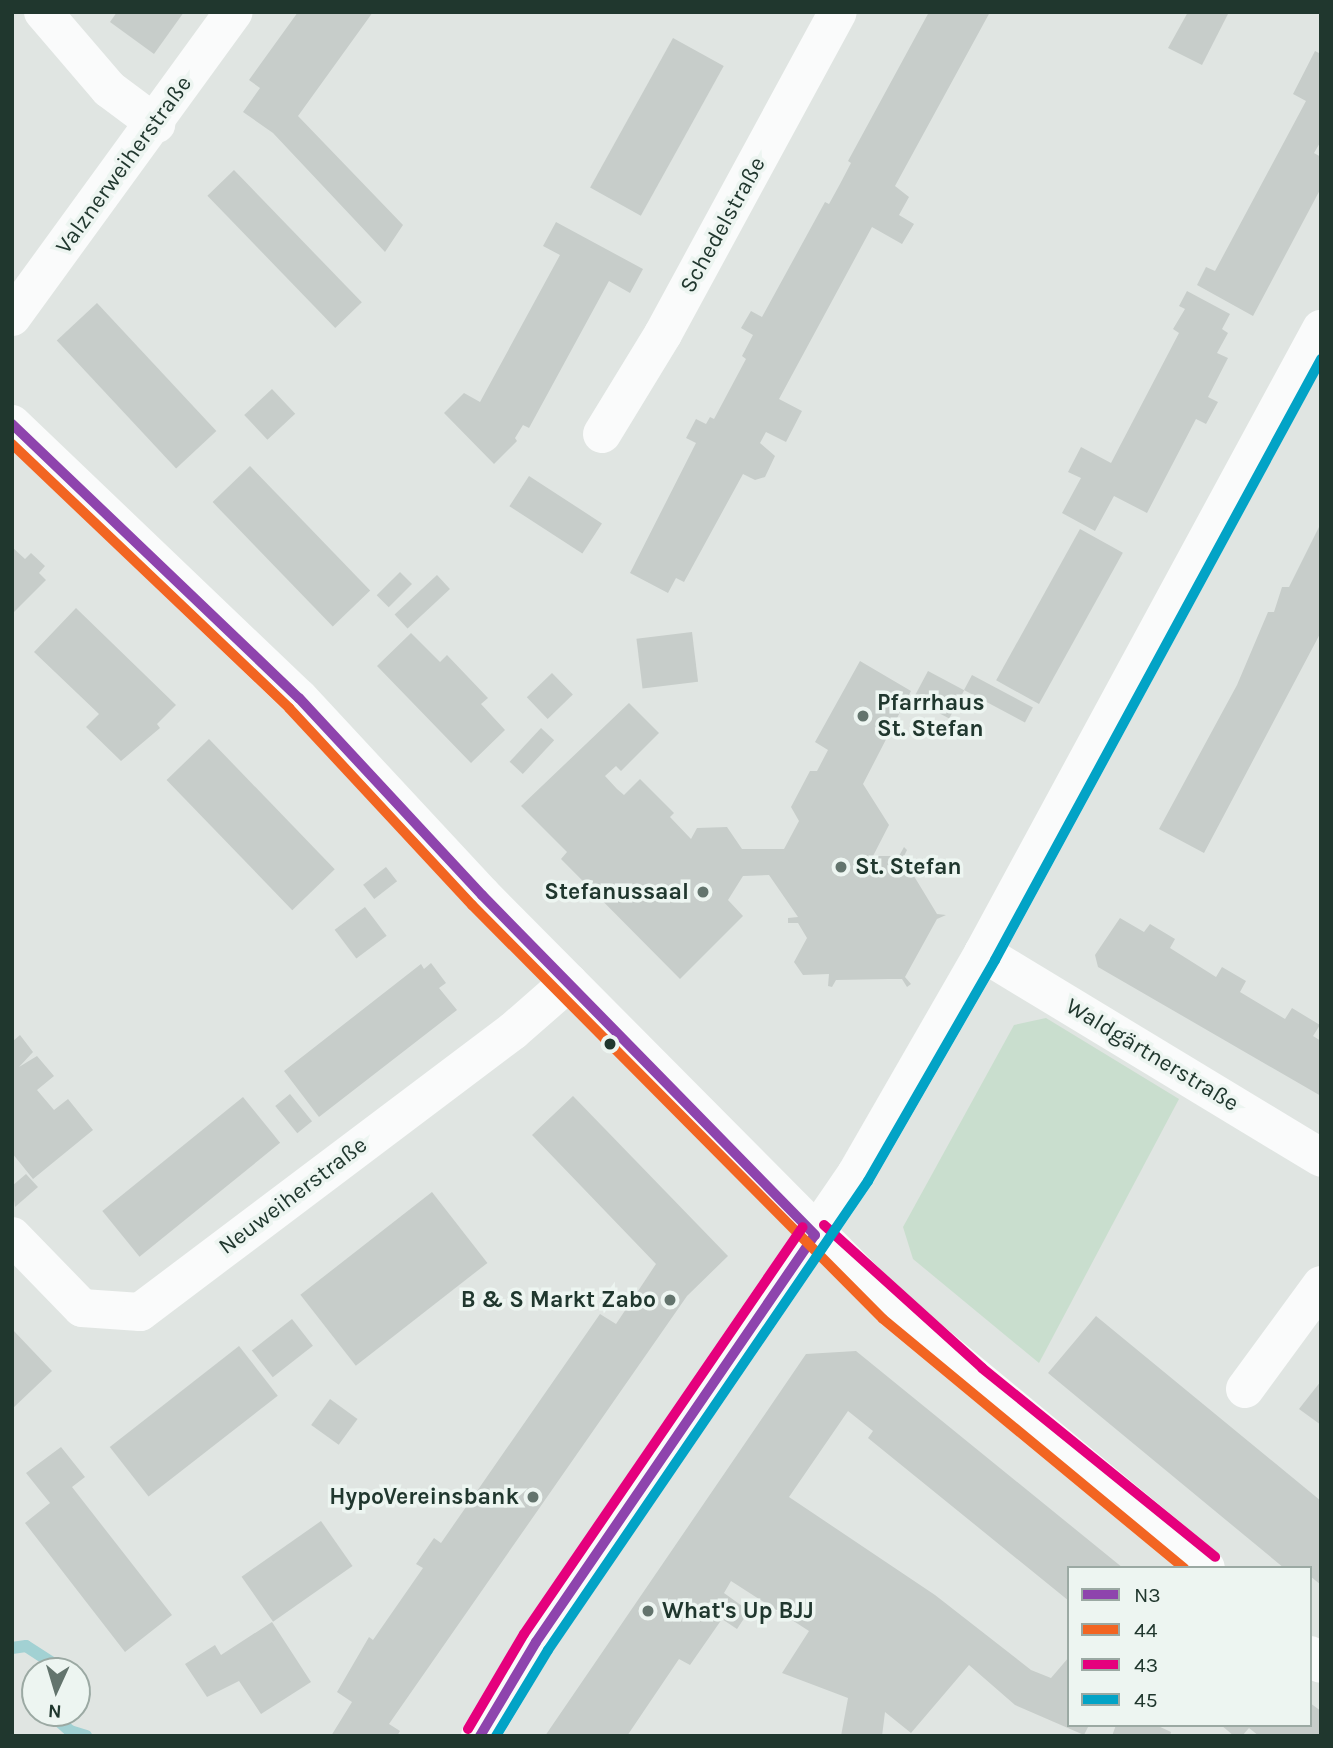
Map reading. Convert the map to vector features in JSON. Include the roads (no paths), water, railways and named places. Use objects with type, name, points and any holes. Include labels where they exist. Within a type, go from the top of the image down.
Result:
[{"type":"street","points":[[43,12],[109,89],[156,124]]},
{"type":"street","name":"Valznerweiherstraße","points":[[12,317],[156,124],[234,12]]},
{"type":"street","name":"Schedelstraße","points":[[602,434],[663,334],[838,12]]},
{"type":"street","points":[[480,1736],[537,1642],[856,1174],[983,953],[1321,330]]},
{"type":"street","points":[[12,424],[299,698],[482,895],[815,1235],[973,1379],[1204,1566]]},
{"type":"street","name":"Waldgärtnerstraße","points":[[983,953],[1321,1158]]},
{"type":"street","name":"Neuweiherstraße","points":[[12,1236],[82,1308],[140,1312],[513,1031],[569,982]]},
{"type":"street","points":[[1245,1389],[1321,1284]]},
{"type":"waterway","points":[[12,1648],[26,1646],[43,1657]]},
{"type":"waterway","points":[[66,1727],[86,1736]]},
{"type":"place","name":"Pfarrhaus St. Stefan","points":[[863,716]]},
{"type":"place","name":"St. Stefan","points":[[841,867]]},
{"type":"place","name":"Stefanussaal","points":[[703,892]]},
{"type":"place","name":"B & S Markt Zabo","points":[[670,1300]]},
{"type":"place","name":"HypoVereinsbank","points":[[533,1497]]},
{"type":"place","name":"What's Up BJJ","points":[[648,1611]]}]
